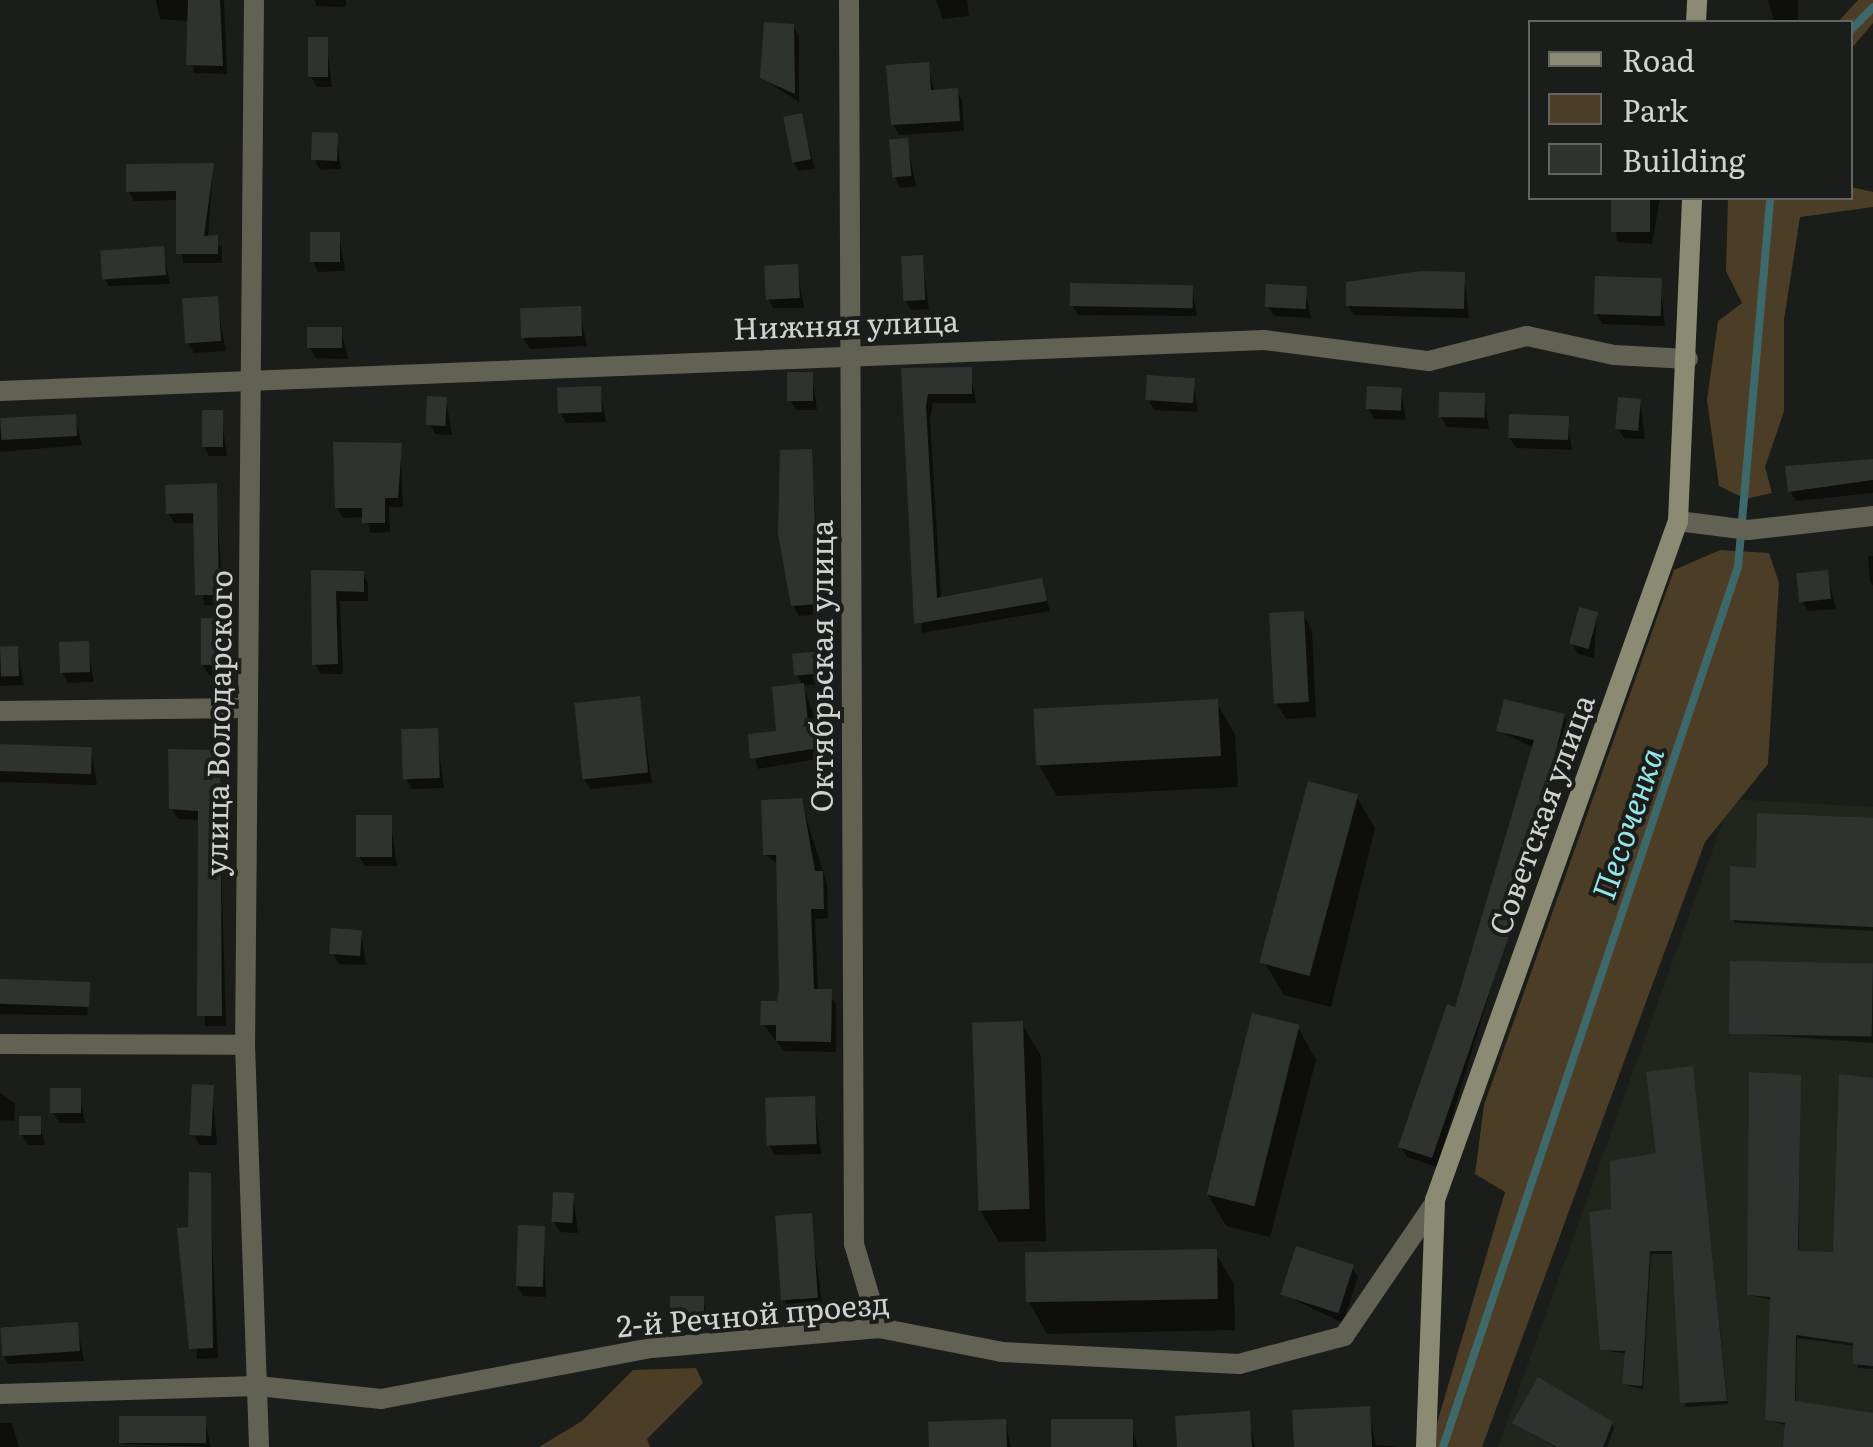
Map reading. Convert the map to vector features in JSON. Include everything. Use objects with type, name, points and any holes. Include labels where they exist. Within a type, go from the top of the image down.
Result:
[{"type":"street","name":"улица Володарского","points":[[254,0],[244,1045],[259,1447]]},
{"type":"street","name":"Октябрьская улица","points":[[849,0],[854,1244],[880,1328]]},
{"type":"street","name":"Советская улица","points":[[1426,1447],[1423,1424],[1435,1200],[1678,522],[1692,200]]},
{"type":"street","name":"Нижняя улица","points":[[0,391],[252,376],[1264,340],[1429,360],[1527,336],[1614,356],[1688,359]]},
{"type":"street","points":[[1678,522],[1748,530],[1873,516]]},
{"type":"street","points":[[0,711],[246,708]]},
{"type":"street","points":[[0,1044],[244,1045]]},
{"type":"street","name":"2-й Речной проезд","points":[[0,1394],[258,1386],[381,1400],[652,1348],[880,1328],[1002,1352],[1239,1364],[1344,1336],[1435,1200]]},
{"type":"shaded area","points":[[1731,799],[1873,807],[1873,1447],[1498,1447]]},
{"type":"green space","points":[[1858,0],[1873,0],[1873,23],[1853,47],[1853,20],[1840,20]]},
{"type":"green space","points":[[1853,187],[1873,192],[1873,207],[1800,217],[1784,320],[1784,411],[1765,467],[1772,493],[1746,499],[1719,486],[1707,400],[1718,321],[1742,303],[1726,271],[1728,200],[1853,200]]},
{"type":"green space","points":[[1720,550],[1769,553],[1779,583],[1768,764],[1705,842],[1482,1447],[1430,1447],[1505,1192],[1475,1174],[1484,1105],[1674,570]]},
{"type":"green space","points":[[696,1368],[703,1383],[647,1439],[650,1447],[539,1447],[582,1421],[633,1370]]},
{"type":"building","points":[[188,0],[220,0],[223,66],[186,65]]},
{"type":"building","points":[[764,22],[794,24],[795,94],[760,78]]},
{"type":"building","points":[[308,37],[328,37],[328,77],[308,77]]},
{"type":"building","points":[[929,62],[931,90],[958,88],[960,121],[891,125],[886,65]]},
{"type":"building","points":[[802,113],[811,159],[792,163],[783,117]]},
{"type":"building","points":[[312,132],[338,133],[337,161],[311,160]]},
{"type":"building","points":[[908,138],[911,176],[892,178],[889,140]]},
{"type":"building","points":[[214,163],[204,236],[218,235],[218,254],[176,254],[176,191],[126,192],[126,164]]},
{"type":"building","points":[[1611,200],[1650,200],[1650,232],[1611,232]]},
{"type":"building","points":[[310,232],[340,232],[340,262],[310,262]]},
{"type":"building","points":[[164,246],[166,275],[102,279],[100,250]]},
{"type":"building","points":[[923,255],[925,300],[903,301],[901,256]]},
{"type":"building","points":[[798,264],[800,298],[766,300],[764,266]]},
{"type":"building","points":[[1420,271],[1465,272],[1464,309],[1346,306],[1346,282]]},
{"type":"building","points":[[1595,276],[1662,278],[1661,316],[1594,314]]},
{"type":"building","points":[[1070,283],[1193,285],[1193,308],[1070,306]]},
{"type":"building","points":[[1266,284],[1307,286],[1306,309],[1265,307]]},
{"type":"building","points":[[218,296],[221,341],[185,343],[182,299]]},
{"type":"building","points":[[581,306],[582,336],[521,338],[520,308]]},
{"type":"building","points":[[307,327],[342,327],[342,348],[307,348]]},
{"type":"building","points":[[972,367],[972,394],[928,394],[926,406],[937,598],[1042,578],[1047,601],[914,624],[901,368]]},
{"type":"building","points":[[787,372],[813,372],[813,401],[787,401]]},
{"type":"building","points":[[1147,375],[1195,378],[1193,403],[1145,400]]},
{"type":"building","points":[[601,386],[602,412],[558,414],[557,388]]},
{"type":"building","points":[[1367,386],[1402,388],[1401,411],[1366,409]]},
{"type":"building","points":[[1439,392],[1485,393],[1485,418],[1439,417]]},
{"type":"building","points":[[427,396],[447,397],[445,426],[425,425]]},
{"type":"building","points":[[1618,397],[1641,399],[1638,431],[1615,429]]},
{"type":"building","points":[[202,410],[223,410],[223,447],[202,447]]},
{"type":"building","points":[[76,414],[77,436],[1,440],[0,418]]},
{"type":"building","points":[[1509,414],[1569,416],[1568,440],[1508,438]]},
{"type":"building","points":[[333,442],[402,443],[398,498],[385,498],[385,523],[362,523],[362,508],[335,508]]},
{"type":"building","points":[[812,449],[818,604],[791,606],[778,534],[780,450]]},
{"type":"building","points":[[1873,459],[1873,480],[1788,492],[1785,466]]},
{"type":"building","points":[[217,483],[219,595],[195,595],[193,513],[166,514],[165,485]]},
{"type":"building","points":[[311,570],[364,571],[364,592],[336,591],[338,664],[312,665]]},
{"type":"building","points":[[1828,570],[1831,599],[1799,602],[1796,573]]},
{"type":"building","points":[[1579,607],[1598,612],[1588,649],[1569,644]]},
{"type":"building","points":[[1304,611],[1309,702],[1274,704],[1269,613]]},
{"type":"building","points":[[201,618],[220,618],[220,665],[201,665]]},
{"type":"building","points":[[89,641],[90,672],[60,673],[59,642]]},
{"type":"building","points":[[18,646],[19,676],[1,677],[0,647]]},
{"type":"building","points":[[824,651],[826,673],[794,676],[792,654]]},
{"type":"building","points":[[804,683],[808,723],[823,722],[825,747],[750,759],[748,734],[776,731],[772,687]]},
{"type":"building","points":[[640,696],[648,773],[582,779],[574,703]]},
{"type":"building","points":[[1218,699],[1221,756],[1036,766],[1033,709]]},
{"type":"building","points":[[1504,699],[1565,714],[1516,915],[1432,1158],[1398,1147],[1447,1004],[1455,1007],[1534,740],[1496,731]]},
{"type":"building","points":[[438,728],[440,778],[403,779],[401,729]]},
{"type":"building","points":[[0,744],[92,747],[91,774],[0,771]]},
{"type":"building","points":[[168,749],[220,750],[222,1016],[197,1016],[198,811],[169,809]]},
{"type":"building","points":[[1308,781],[1358,794],[1310,976],[1259,963]]},
{"type":"building","points":[[802,798],[815,871],[823,871],[824,909],[811,909],[814,989],[832,989],[831,1042],[776,1041],[776,1025],[760,1025],[761,1001],[777,1001],[779,988],[776,855],[763,855],[761,800]]},
{"type":"building","points":[[1757,813],[1873,818],[1873,927],[1730,920],[1730,866],[1756,868]]},
{"type":"building","points":[[356,815],[392,815],[392,857],[356,857]]},
{"type":"building","points":[[331,928],[362,930],[360,956],[329,954]]},
{"type":"building","points":[[1730,961],[1873,963],[1872,1036],[1729,1034]]},
{"type":"building","points":[[0,979],[90,982],[89,1007],[0,1004]]},
{"type":"building","points":[[1252,1013],[1300,1025],[1254,1206],[1207,1194]]},
{"type":"building","points":[[1023,1021],[1030,1209],[979,1211],[972,1023]]},
{"type":"building","points":[[1693,1066],[1727,1401],[1680,1403],[1672,1251],[1650,1251],[1642,1386],[1622,1384],[1625,1351],[1600,1350],[1589,1212],[1611,1209],[1610,1161],[1656,1153],[1646,1072]]},
{"type":"building","points":[[1749,1072],[1801,1075],[1798,1251],[1833,1252],[1839,1074],[1873,1078],[1873,1366],[1853,1364],[1853,1343],[1796,1335],[1795,1401],[1873,1413],[1873,1447],[1783,1447],[1785,1423],[1765,1420],[1770,1297],[1747,1295]]},
{"type":"building","points":[[192,1084],[214,1085],[211,1136],[189,1135]]},
{"type":"building","points":[[50,1088],[81,1088],[81,1113],[50,1113]]},
{"type":"building","points":[[815,1096],[817,1144],[767,1146],[765,1098]]},
{"type":"building","points":[[19,1116],[41,1116],[41,1135],[19,1135]]},
{"type":"building","points":[[189,1172],[211,1173],[213,1348],[189,1349],[177,1228],[188,1227]]},
{"type":"building","points":[[553,1192],[574,1193],[572,1223],[551,1222]]},
{"type":"building","points":[[812,1213],[818,1298],[781,1300],[775,1216]]},
{"type":"building","points":[[518,1225],[545,1226],[543,1287],[516,1286]]},
{"type":"building","points":[[1296,1246],[1354,1265],[1338,1313],[1280,1295]]},
{"type":"building","points":[[1217,1249],[1218,1299],[1026,1302],[1025,1252]]},
{"type":"building","points":[[670,1296],[704,1296],[704,1316],[670,1316]]},
{"type":"building","points":[[78,1322],[80,1351],[2,1356],[0,1327]]},
{"type":"building","points":[[1538,1377],[1613,1422],[1603,1447],[1557,1447],[1512,1423]]},
{"type":"building","points":[[1370,1406],[1372,1447],[1294,1447],[1292,1410]]},
{"type":"building","points":[[1250,1411],[1252,1447],[1177,1447],[1175,1416]]},
{"type":"building","points":[[119,1416],[206,1416],[206,1443],[119,1443]]},
{"type":"building","points":[[1006,1419],[1007,1447],[929,1447],[928,1422]]},
{"type":"building","points":[[1051,1419],[1133,1419],[1133,1447],[1051,1447]]},
{"type":"waterway","name":"Песоченка","points":[[1853,28],[1873,7]]},
{"type":"waterway","name":"Песоченка","points":[[1443,1447],[1738,567],[1770,200]]}]
